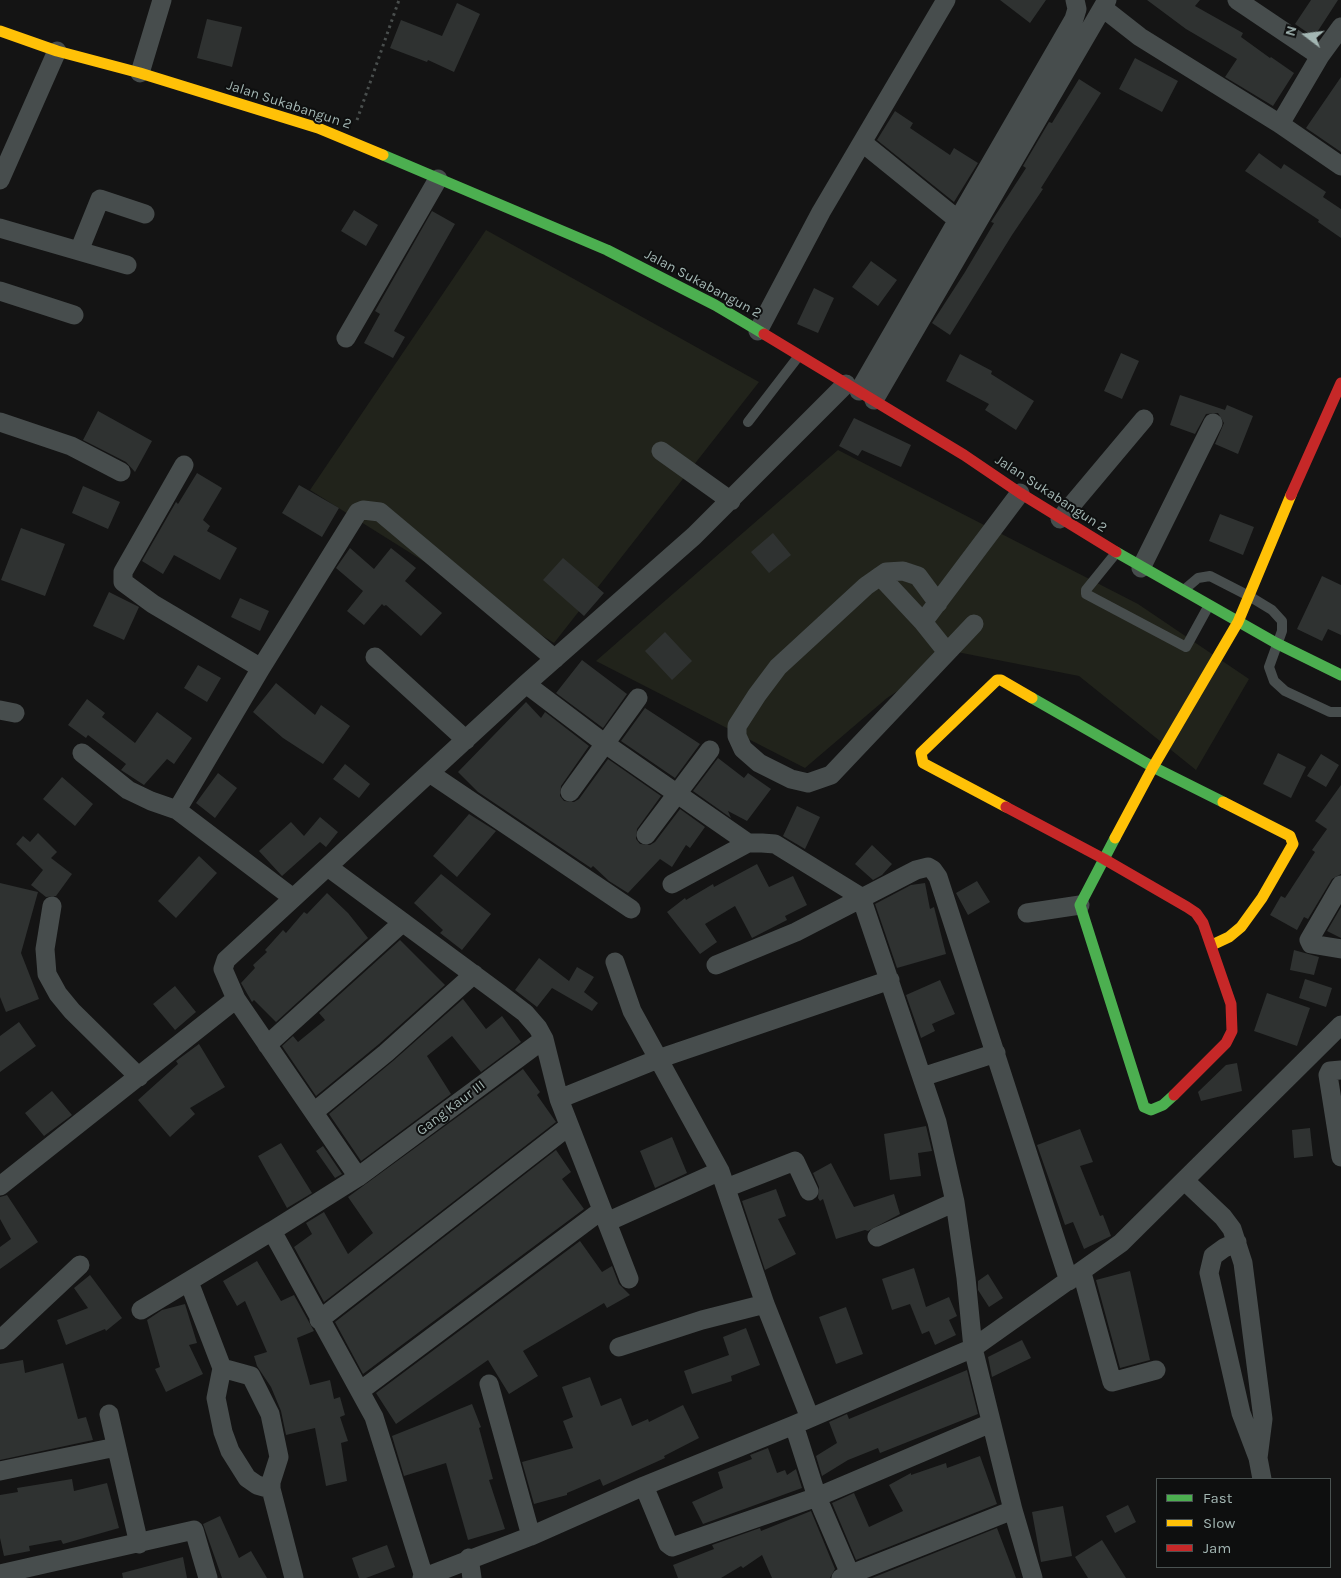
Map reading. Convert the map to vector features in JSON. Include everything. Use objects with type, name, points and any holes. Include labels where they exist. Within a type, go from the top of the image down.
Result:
[{"type":"street","points":[[140,73],[162,0]]},
{"type":"street","points":[[758,330],[821,212],[946,0]]},
{"type":"street","points":[[860,392],[1074,19],[1077,9],[1075,0]]},
{"type":"street","points":[[1237,0],[1320,56]]},
{"type":"street","points":[[358,1178],[236,999],[223,969],[224,963],[526,684],[731,501],[860,392],[904,346],[1105,4],[1140,37],[1280,124],[1341,166]]},
{"type":"street","points":[[1280,124],[1320,56],[1341,27]]},
{"type":"street","name":"Jalan Sukabangun 2","points":[[0,31],[58,52],[140,73],[318,128],[607,250],[758,330],[964,455],[1060,519],[1141,568],[1276,643],[1339,670]]},
{"type":"street","points":[[0,180],[58,52]]},
{"type":"street","points":[[863,143],[958,220]]},
{"type":"street","points":[[346,338],[438,179]]},
{"type":"street","points":[[79,251],[100,199],[145,214]]},
{"type":"street","points":[[0,228],[127,265]]},
{"type":"street","points":[[0,291],[74,315]]},
{"type":"street","points":[[1212,945],[1241,927],[1262,898],[1293,841],[1290,836],[1153,767],[999,680],[921,753],[923,763],[1104,859],[1196,913],[1203,923],[1231,1004],[1232,1031],[1226,1043],[1163,1105],[1148,1110],[1144,1107],[1080,906],[1104,859],[1153,767],[1238,622],[1341,382]]},
{"type":"street","points":[[1060,519],[1144,420]]},
{"type":"street","points":[[0,422],[71,446],[121,472]]},
{"type":"street","points":[[1141,568],[1213,424]]},
{"type":"street","points":[[661,451],[731,501]]},
{"type":"street","points":[[184,464],[123,572],[122,582],[153,604],[261,668]]},
{"type":"street","points":[[923,622],[985,537],[1020,493]]},
{"type":"street","points":[[177,810],[261,668],[358,512],[371,509],[380,512],[555,659]]},
{"type":"street","points":[[938,603],[918,576],[903,571],[886,572],[866,586],[778,667],[753,700],[737,726],[737,736],[744,749],[758,763],[791,779],[808,783],[825,778],[852,754],[974,624]]},
{"type":"street","points":[[880,576],[948,652]]},
{"type":"street","points":[[375,657],[466,740]]},
{"type":"street","points":[[526,684],[604,743],[748,843]]},
{"type":"street","points":[[570,792],[638,698]]},
{"type":"street","points":[[646,835],[710,750]]},
{"type":"street","points":[[82,753],[128,790],[150,801],[177,810],[293,898]]},
{"type":"street","points":[[430,774],[631,909]]},
{"type":"street","points":[[672,884],[748,843],[775,844],[862,897],[937,1122],[955,1202],[966,1278],[973,1348],[1013,1510],[1033,1578]]},
{"type":"street","points":[[328,867],[525,1013],[538,1028],[544,1039],[559,1099],[629,1279]]},
{"type":"street","points":[[716,965],[796,932],[916,870],[928,867],[933,870],[938,877],[996,1053],[1112,1382],[1156,1370]]},
{"type":"street","points":[[1341,885],[1309,940],[1311,944],[1341,949]]},
{"type":"street","points":[[52,906],[44,949],[47,974],[58,994],[72,1011],[139,1077]]},
{"type":"street","points":[[1027,912],[1080,906]]},
{"type":"street","points":[[267,1045],[403,922]]},
{"type":"street","points":[[615,962],[632,1011],[658,1060],[677,1090],[723,1180],[802,1422],[817,1497],[846,1576],[1013,1510]]},
{"type":"street","points":[[314,1112],[386,1053],[474,974]]},
{"type":"street","points":[[559,1099],[658,1060],[890,980]]},
{"type":"street","points":[[0,1186],[236,999]]},
{"type":"street","points":[[272,1231],[319,1320],[374,1417],[423,1578],[469,1558],[531,1536],[644,1486],[802,1422],[973,1348],[1121,1244],[1341,1025]]},
{"type":"street","name":"Gang Kaur III","points":[[141,1310],[358,1178],[544,1039]]},
{"type":"street","points":[[922,1077],[996,1053]]},
{"type":"street","points":[[1341,1070],[1330,1071],[1328,1076],[1341,1157]]},
{"type":"street","points":[[319,1320],[570,1126]]},
{"type":"street","points":[[360,1391],[604,1216],[723,1180],[795,1161],[809,1191]]},
{"type":"street","points":[[1185,1181],[1223,1217],[1232,1229],[1243,1263],[1263,1419],[1258,1458]]},
{"type":"street","points":[[877,1237],[955,1202]]},
{"type":"street","points":[[1237,1242],[1213,1256],[1208,1273],[1242,1413],[1258,1458],[1262,1478]]},
{"type":"street","points":[[0,1340],[80,1265]]},
{"type":"street","points":[[189,1282],[222,1368],[216,1398],[223,1432],[230,1451],[246,1478],[257,1485],[271,1489]]},
{"type":"street","points":[[619,1347],[702,1320],[765,1304]]},
{"type":"street","points":[[222,1368],[251,1376],[270,1414],[279,1457],[271,1482],[271,1489],[294,1578]]},
{"type":"street","points":[[489,1384],[531,1536]]},
{"type":"street","points":[[110,1414],[139,1544]]},
{"type":"street","points":[[644,1486],[668,1544],[671,1547],[817,1497],[991,1423]]},
{"type":"street","points":[[0,1471],[116,1447]]},
{"type":"street","points":[[0,1574],[194,1530],[208,1578]]},
{"type":"street","points":[[469,1558],[472,1578]]},
{"type":"lane","points":[[748,422],[799,356]]},
{"type":"lane","points":[[1117,553],[1086,590],[1086,594],[1186,647],[1209,606]]},
{"type":"lane","points":[[1182,591],[1198,578],[1210,576],[1272,610],[1282,621],[1282,631],[1276,643],[1269,667],[1274,681],[1285,691],[1330,712],[1341,712]]},
{"type":"path","points":[[350,141],[399,0]]},
{"type":"shaded area","points":[[486,230],[759,382],[554,643],[310,490]]},
{"type":"shaded area","points":[[838,450],[1138,604],[1249,679],[1196,770],[1079,676],[957,652],[887,698],[805,768],[596,661]]},
{"type":"building","points":[[1000,0],[1046,0],[1030,23]]},
{"type":"building","points":[[1147,0],[1200,0],[1195,6],[1243,33],[1241,37],[1294,73],[1273,106],[1225,77],[1237,59],[1186,29]]},
{"type":"building","points":[[1311,0],[1338,0],[1314,37],[1295,24]]},
{"type":"building","points":[[457,3],[480,14],[454,72],[428,60],[427,62],[390,48],[401,20],[442,36]]},
{"type":"building","points":[[207,19],[242,27],[232,67],[197,58]]},
{"type":"building","points":[[1135,58],[1178,81],[1162,112],[1119,89]]},
{"type":"building","points":[[1341,77],[1341,152],[1306,128]]},
{"type":"building","points":[[1079,79],[1101,93],[1041,188],[1043,189],[950,335],[932,323],[994,223],[991,222],[1026,168],[1023,166],[1049,122],[1052,123]]},
{"type":"building","points":[[895,111],[913,123],[910,128],[950,155],[954,148],[978,163],[954,202],[877,140]]},
{"type":"building","points":[[1259,153],[1281,169],[1284,164],[1326,192],[1323,197],[1341,209],[1341,238],[1318,222],[1319,220],[1245,171]]},
{"type":"building","points":[[354,210],[378,225],[366,246],[341,231]]},
{"type":"building","points":[[432,211],[455,224],[394,331],[405,337],[393,358],[364,343],[380,314],[375,311]]},
{"type":"building","points":[[871,261],[897,280],[878,306],[852,287]]},
{"type":"building","points":[[814,288],[834,298],[818,333],[797,324]]},
{"type":"building","points":[[1121,353],[1139,361],[1122,399],[1104,391]]},
{"type":"building","points":[[960,354],[992,371],[991,374],[1034,401],[1016,430],[985,410],[989,404],[946,381]]},
{"type":"building","points":[[1180,395],[1225,410],[1227,405],[1253,416],[1238,454],[1215,444],[1224,423],[1218,413],[1206,414],[1195,434],[1170,425]]},
{"type":"building","points":[[98,411],[152,441],[135,472],[126,462],[83,440]]},
{"type":"building","points":[[854,418],[911,445],[901,467],[862,450],[858,456],[839,446]]},
{"type":"building","points":[[197,473],[222,488],[203,520],[210,526],[207,531],[237,548],[220,580],[174,555],[163,574],[142,561],[176,502],[178,504]]},
{"type":"building","points":[[299,485],[339,508],[322,537],[282,513]]},
{"type":"building","points":[[83,486],[120,502],[108,529],[72,513]]},
{"type":"building","points":[[1220,514],[1254,527],[1243,555],[1209,541]]},
{"type":"building","points":[[21,528],[65,544],[45,596],[1,580]]},
{"type":"building","points":[[773,533],[791,555],[769,573],[751,552]]},
{"type":"building","points":[[350,548],[374,569],[391,548],[416,568],[405,581],[442,613],[421,636],[386,605],[382,604],[364,625],[347,611],[363,591],[336,568]]},
{"type":"building","points":[[563,558],[604,593],[584,616],[543,580]]},
{"type":"building","points":[[1322,576],[1341,585],[1341,635],[1328,629],[1322,641],[1297,629]]},
{"type":"building","points":[[109,592],[139,607],[124,640],[93,626]]},
{"type":"building","points":[[240,598],[269,611],[260,631],[231,617]]},
{"type":"building","points":[[665,632],[692,661],[672,680],[645,651]]},
{"type":"building","points":[[582,660],[627,694],[603,728],[556,693]]},
{"type":"building","points":[[198,665],[221,678],[207,702],[184,688]]},
{"type":"building","points":[[276,683],[315,715],[321,705],[350,726],[323,764],[283,738],[253,712]]},
{"type":"building","points":[[87,699],[105,713],[102,717],[135,743],[157,712],[192,738],[174,764],[167,759],[144,785],[121,770],[126,764],[88,735],[86,738],[68,725]]},
{"type":"building","points":[[526,702],[541,718],[545,712],[589,746],[561,786],[560,796],[564,801],[574,802],[579,799],[608,759],[661,796],[637,829],[636,839],[640,844],[650,845],[655,842],[680,809],[705,827],[690,848],[686,845],[672,867],[660,859],[628,893],[609,881],[593,866],[591,868],[478,792],[458,772]]},
{"type":"building","points":[[645,708],[700,744],[675,778],[621,741]]},
{"type":"building","points":[[1278,753],[1306,767],[1291,798],[1263,784]]},
{"type":"building","points":[[1321,754],[1339,765],[1326,787],[1307,776]]},
{"type":"building","points":[[718,758],[744,778],[748,773],[771,789],[747,821],[728,811],[731,818],[693,791]]},
{"type":"building","points":[[345,764],[370,784],[359,798],[333,779]]},
{"type":"building","points":[[218,773],[237,788],[215,818],[196,803]]},
{"type":"building","points":[[62,777],[93,804],[75,826],[43,799]]},
{"type":"building","points":[[1341,785],[1341,874],[1332,879],[1308,919],[1304,917],[1297,930],[1270,915],[1281,896],[1285,898],[1315,852],[1312,850],[1327,829],[1315,821]]},
{"type":"building","points":[[797,806],[820,817],[805,849],[783,836]]},
{"type":"building","points":[[469,814],[496,831],[457,877],[433,856]]},
{"type":"building","points":[[320,817],[338,832],[326,847],[320,842],[282,876],[259,851],[291,822],[304,836]]},
{"type":"building","points":[[38,833],[57,852],[51,858],[72,874],[56,896],[46,897],[31,885],[43,870],[16,844],[23,836],[30,842]]},
{"type":"building","points":[[872,845],[892,864],[882,875],[873,880],[855,864]]},
{"type":"building","points":[[199,856],[217,873],[176,918],[158,901]]},
{"type":"building","points":[[757,864],[769,887],[793,876],[807,905],[785,916],[787,920],[752,938],[735,906],[705,924],[717,942],[700,954],[667,912],[685,898],[686,900],[713,884],[714,887]]},
{"type":"building","points":[[441,874],[491,914],[462,950],[440,933],[443,930],[414,903]]},
{"type":"building","points":[[977,881],[990,902],[968,915],[956,893]]},
{"type":"building","points":[[0,883],[38,892],[21,953],[39,999],[6,1012],[0,997]]},
{"type":"building","points":[[925,883],[930,909],[934,907],[946,954],[897,968],[875,904],[911,885]]},
{"type":"building","points":[[327,893],[348,913],[368,938],[276,1022],[254,1000],[252,1002],[241,983],[255,968],[253,965],[267,952],[265,950],[283,930],[286,933],[304,912],[307,914]]},
{"type":"building","points":[[1341,907],[1341,938],[1327,931]]},
{"type":"building","points":[[400,940],[445,985],[379,1044],[316,1096],[282,1046],[293,1036],[298,1042],[325,1020],[319,1013]]},
{"type":"building","points":[[1294,950],[1319,957],[1314,975],[1290,970]]},
{"type":"building","points":[[539,958],[569,981],[577,967],[594,977],[584,992],[598,1003],[592,1011],[552,988],[537,1007],[515,990]]},
{"type":"building","points":[[1305,979],[1332,988],[1326,1007],[1299,998]]},
{"type":"building","points":[[940,980],[955,1014],[932,1024],[935,1031],[921,1038],[906,995]]},
{"type":"building","points":[[175,986],[196,1012],[175,1030],[153,1004]]},
{"type":"building","points":[[1267,993],[1310,1008],[1297,1046],[1254,1031]]},
{"type":"building","points":[[463,999],[486,1029],[502,1016],[521,1042],[481,1072],[452,1036],[427,1056],[451,1094],[361,1161],[329,1114]]},
{"type":"building","points":[[19,1022],[36,1046],[0,1072],[0,1036]]},
{"type":"building","points":[[199,1044],[225,1087],[190,1108],[195,1114],[170,1137],[138,1100],[178,1064],[176,1061]]},
{"type":"building","points":[[1237,1063],[1242,1091],[1201,1101],[1198,1092],[1226,1065]]},
{"type":"building","points":[[523,1069],[540,1092],[537,1095],[556,1122],[324,1302],[294,1247],[312,1234],[306,1223],[324,1212],[348,1254],[373,1233],[348,1197]]},
{"type":"building","points":[[52,1091],[72,1115],[44,1136],[25,1113]]},
{"type":"building","points":[[926,1126],[932,1151],[918,1153],[921,1176],[890,1180],[884,1134]]},
{"type":"building","points":[[1310,1128],[1313,1156],[1294,1158],[1292,1130]]},
{"type":"building","points":[[1080,1129],[1093,1162],[1080,1166],[1100,1216],[1103,1215],[1111,1236],[1084,1249],[1073,1222],[1065,1225],[1037,1145]]},
{"type":"building","points":[[672,1137],[687,1173],[655,1188],[640,1151]]},
{"type":"building","points":[[281,1143],[312,1193],[287,1208],[258,1156]]},
{"type":"building","points":[[323,1146],[342,1174],[335,1178],[316,1151]]},
{"type":"building","points":[[556,1150],[571,1172],[562,1179],[584,1209],[363,1374],[335,1322]]},
{"type":"building","points":[[831,1163],[854,1207],[894,1194],[900,1214],[868,1231],[865,1230],[836,1239],[823,1199],[820,1201],[818,1198],[819,1187],[813,1173]]},
{"type":"building","points":[[776,1189],[786,1216],[778,1219],[796,1254],[765,1270],[742,1201]]},
{"type":"building","points":[[7,1195],[38,1242],[0,1269],[0,1247],[11,1239],[0,1219],[0,1197]]},
{"type":"building","points":[[580,1241],[602,1272],[612,1266],[619,1284],[630,1295],[607,1308],[604,1303],[523,1351],[538,1376],[509,1394],[488,1360],[396,1424],[376,1393]]},
{"type":"building","points":[[257,1261],[281,1301],[294,1295],[314,1331],[297,1338],[310,1385],[330,1380],[334,1399],[340,1397],[345,1415],[340,1417],[348,1441],[341,1443],[347,1481],[326,1486],[315,1428],[286,1435],[281,1411],[271,1387],[257,1366],[254,1356],[267,1352],[245,1301],[237,1306],[223,1281]]},
{"type":"building","points":[[914,1268],[926,1307],[949,1297],[957,1316],[949,1320],[956,1335],[935,1345],[929,1331],[922,1334],[910,1304],[892,1310],[882,1279]]},
{"type":"building","points":[[1130,1271],[1150,1360],[1120,1368],[1096,1280]]},
{"type":"building","points":[[988,1274],[1003,1298],[989,1307],[978,1290],[978,1281]]},
{"type":"building","points":[[90,1275],[122,1318],[106,1331],[105,1329],[66,1345],[57,1320],[88,1308],[74,1288]]},
{"type":"building","points":[[185,1304],[197,1343],[189,1345],[203,1374],[166,1392],[155,1369],[160,1367],[147,1320],[162,1310]]},
{"type":"building","points":[[846,1307],[863,1354],[836,1364],[819,1317]]},
{"type":"building","points":[[746,1328],[760,1365],[731,1376],[732,1381],[692,1394],[684,1371],[729,1355],[723,1337]]},
{"type":"building","points":[[1022,1340],[1031,1358],[992,1377],[988,1357]]},
{"type":"building","points":[[23,1360],[25,1373],[63,1363],[78,1419],[86,1417],[93,1440],[0,1460],[0,1364]]},
{"type":"building","points":[[967,1370],[978,1414],[880,1453],[878,1448],[848,1460],[822,1476],[816,1456],[837,1443],[829,1422],[847,1414],[849,1419]]},
{"type":"building","points":[[590,1377],[601,1406],[621,1398],[632,1426],[648,1419],[649,1422],[683,1405],[699,1438],[664,1456],[665,1458],[603,1486],[600,1479],[567,1493],[567,1495],[534,1504],[522,1462],[573,1448],[563,1421],[573,1417],[562,1387]]},
{"type":"building","points":[[472,1404],[481,1427],[479,1428],[493,1479],[489,1480],[505,1529],[468,1540],[446,1463],[404,1476],[392,1436]]},
{"type":"building","points":[[768,1448],[777,1473],[785,1470],[787,1475],[796,1469],[802,1488],[703,1524],[692,1502],[723,1488],[718,1472],[752,1459],[750,1455]]},
{"type":"building","points":[[980,1456],[997,1504],[856,1560],[832,1503],[854,1493],[869,1527],[903,1511],[889,1485],[911,1473],[911,1475],[946,1463],[947,1468]]},
{"type":"building","points":[[72,1479],[74,1491],[107,1483],[119,1528],[63,1544],[61,1540],[29,1546],[30,1551],[4,1556],[0,1538],[0,1495],[18,1492],[17,1488]]},
{"type":"building","points":[[1128,1505],[1136,1522],[1115,1533],[1106,1516]]},
{"type":"building","points":[[1063,1506],[1072,1556],[1041,1562],[1032,1512]]},
{"type":"building","points":[[811,1511],[835,1569],[830,1578],[772,1578],[762,1555],[743,1568],[741,1566],[721,1578],[678,1578],[673,1565],[714,1549],[712,1545],[760,1528],[761,1531]]},
{"type":"building","points":[[220,1516],[239,1558],[251,1551],[267,1578],[222,1578],[203,1524]]},
{"type":"building","points":[[997,1528],[1016,1578],[872,1578]]},
{"type":"building","points":[[1102,1540],[1126,1578],[1088,1578],[1075,1557]]},
{"type":"building","points":[[387,1545],[395,1567],[366,1578],[359,1578],[352,1558]]},
{"type":"building","points":[[183,1557],[187,1578],[123,1578],[122,1573]]},
{"type":"traffic: fast","points":[[383,155],[607,250],[715,305],[764,334]]},
{"type":"traffic: fast","points":[[1116,552],[1276,643],[1341,675]]},
{"type":"traffic: fast","points":[[1032,698],[1153,767],[1223,802]]},
{"type":"traffic: fast","points":[[1115,838],[1080,905],[1144,1107],[1151,1110],[1163,1105],[1174,1095]]},
{"type":"traffic: slow","points":[[0,31],[57,51],[140,73],[318,128],[383,155]]},
{"type":"traffic: slow","points":[[1115,838],[1153,767],[1238,622],[1291,495]]},
{"type":"traffic: slow","points":[[1006,807],[923,763],[921,753],[997,680],[1001,680],[1032,698]]},
{"type":"traffic: slow","points":[[1212,945],[1229,937],[1241,927],[1262,898],[1293,844],[1290,836],[1223,802]]},
{"type":"traffic: jam","points":[[764,334],[964,455],[1020,493],[1116,552]]},
{"type":"traffic: jam","points":[[1291,495],[1341,383]]},
{"type":"traffic: jam","points":[[1006,807],[1104,859],[1187,907],[1196,913],[1203,923],[1231,1004],[1232,1031],[1226,1043],[1174,1095]]}]
